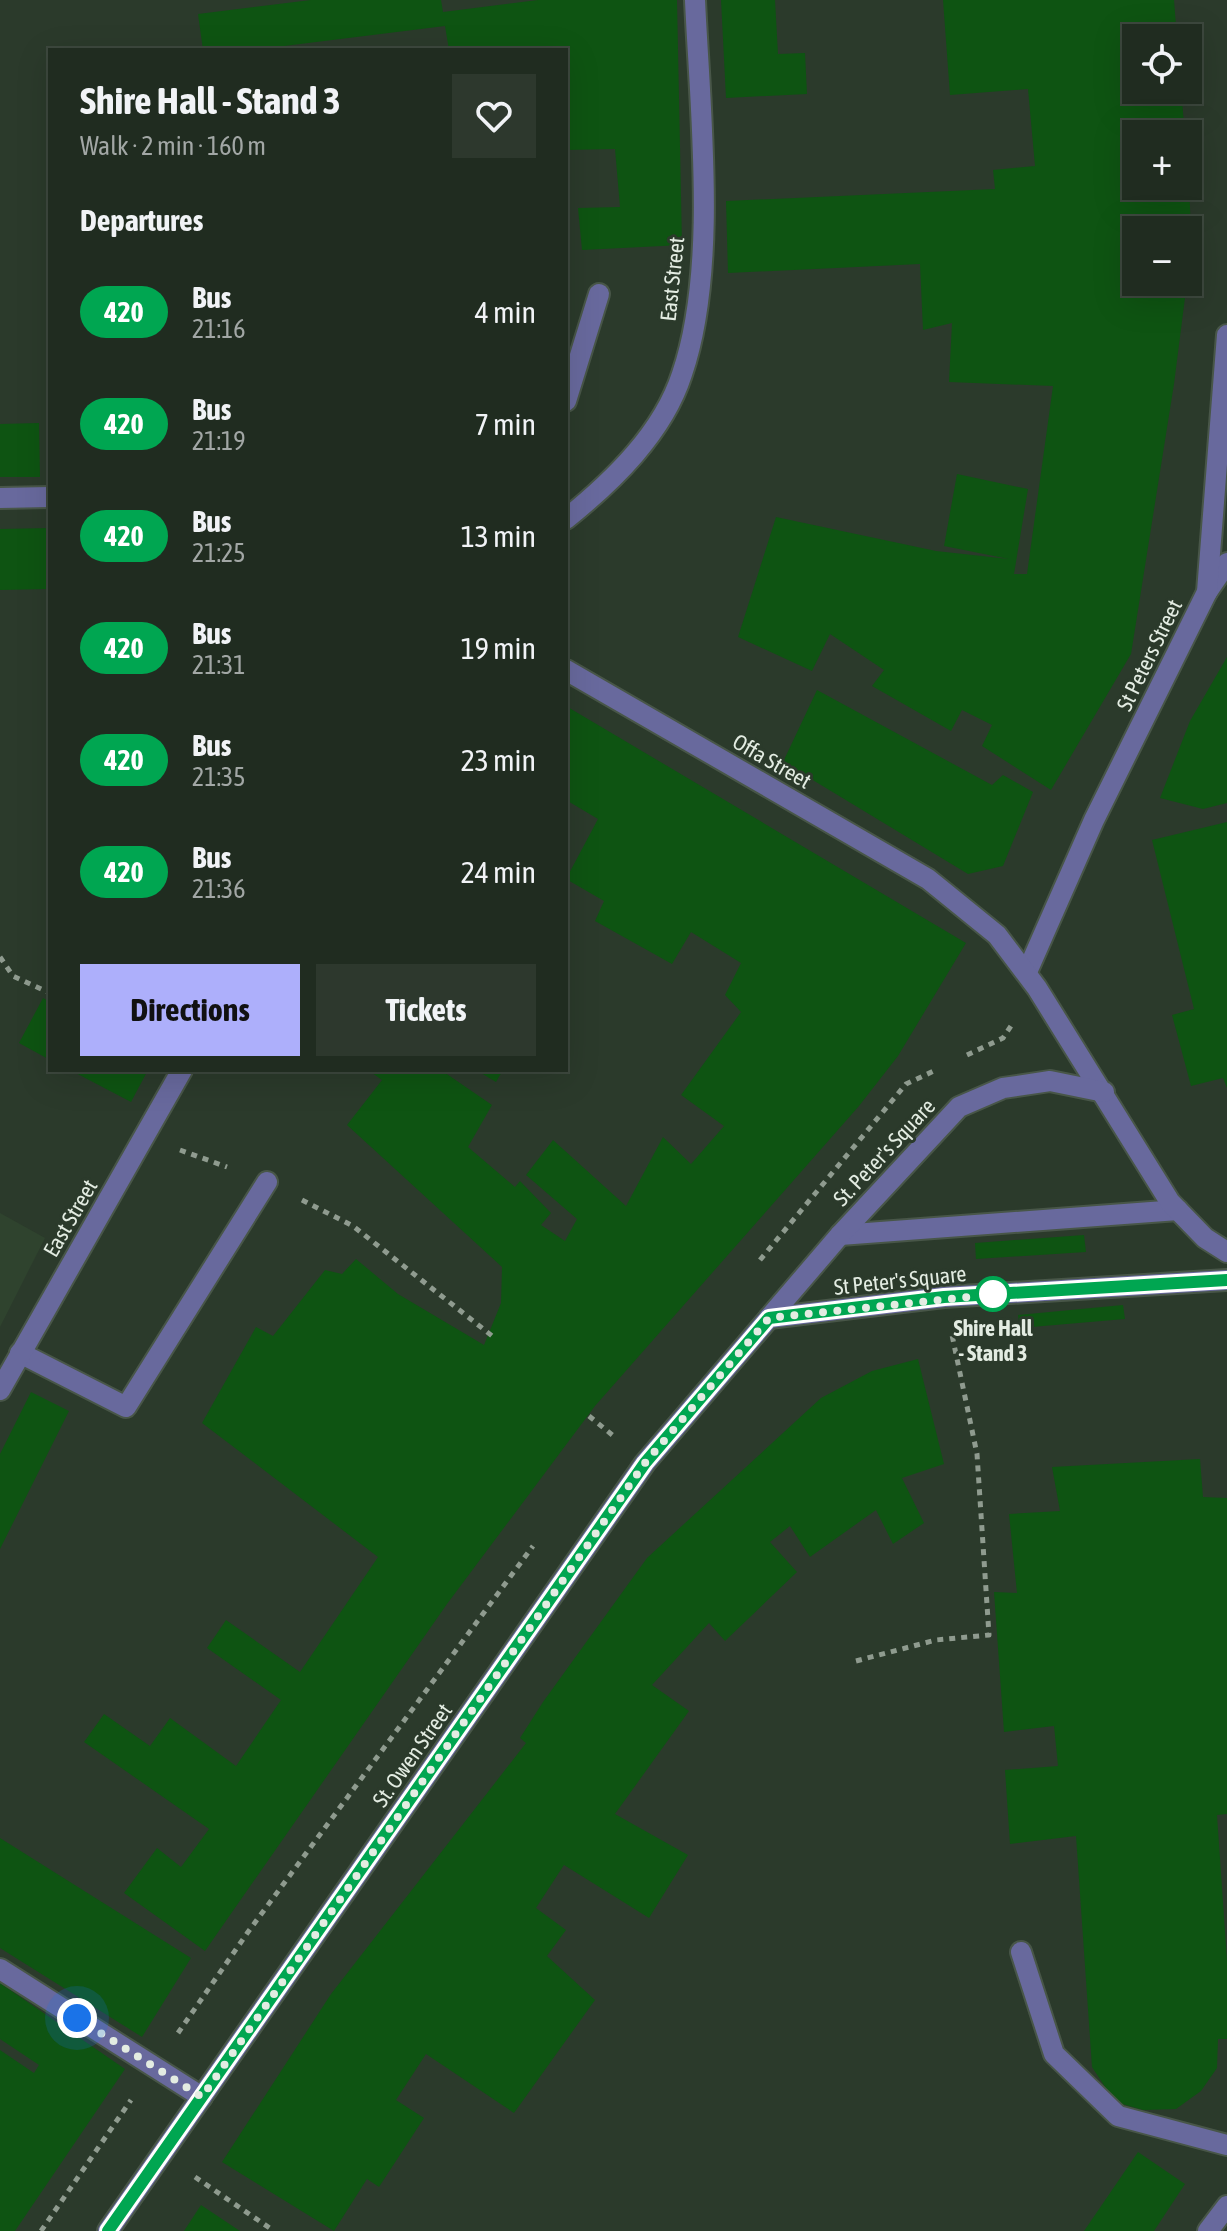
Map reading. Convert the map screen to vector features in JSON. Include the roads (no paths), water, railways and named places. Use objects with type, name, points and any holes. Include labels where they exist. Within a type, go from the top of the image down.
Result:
[{"type":"street","name":"East Street","points":[[568,517],[610,484],[662,418],[682,374],[699,290],[703,187],[695,0]]},
{"type":"street","points":[[568,395],[599,294]]},
{"type":"street","name":"St Peters Street","points":[[1027,972],[1094,820],[1207,592],[1227,335]]},
{"type":"street","points":[[0,498],[48,497]]},
{"type":"street","points":[[1207,592],[1227,563]]},
{"type":"street","name":"Offa Street","points":[[568,671],[928,879],[997,935],[1027,972]]},
{"type":"street","points":[[1027,972],[1178,1210],[1205,1238],[1227,1252]]},
{"type":"street","name":"East Street","points":[[0,1390],[181,1072]]},
{"type":"street","name":"St. Peter's Square","points":[[769,1318],[840,1235],[959,1107],[1003,1088],[1050,1081],[1104,1092]]},
{"type":"street","points":[[20,1353],[126,1407],[267,1182]]},
{"type":"street","points":[[840,1235],[1178,1210]]},
{"type":"street","name":"St Peter's Square","points":[[769,1318],[944,1297],[1227,1280]]},
{"type":"street","name":"St. Owen Street","points":[[108,2231],[645,1463],[769,1318]]},
{"type":"street","points":[[1021,1952],[1054,2054],[1118,2116],[1227,2145]]},
{"type":"street","points":[[0,1969],[202,2097]]},
{"type":"street","points":[[1208,2231],[1227,2206]]},
{"type":"place","name":"Shire Hall - Stand 3","points":[[993,1294]]}]
